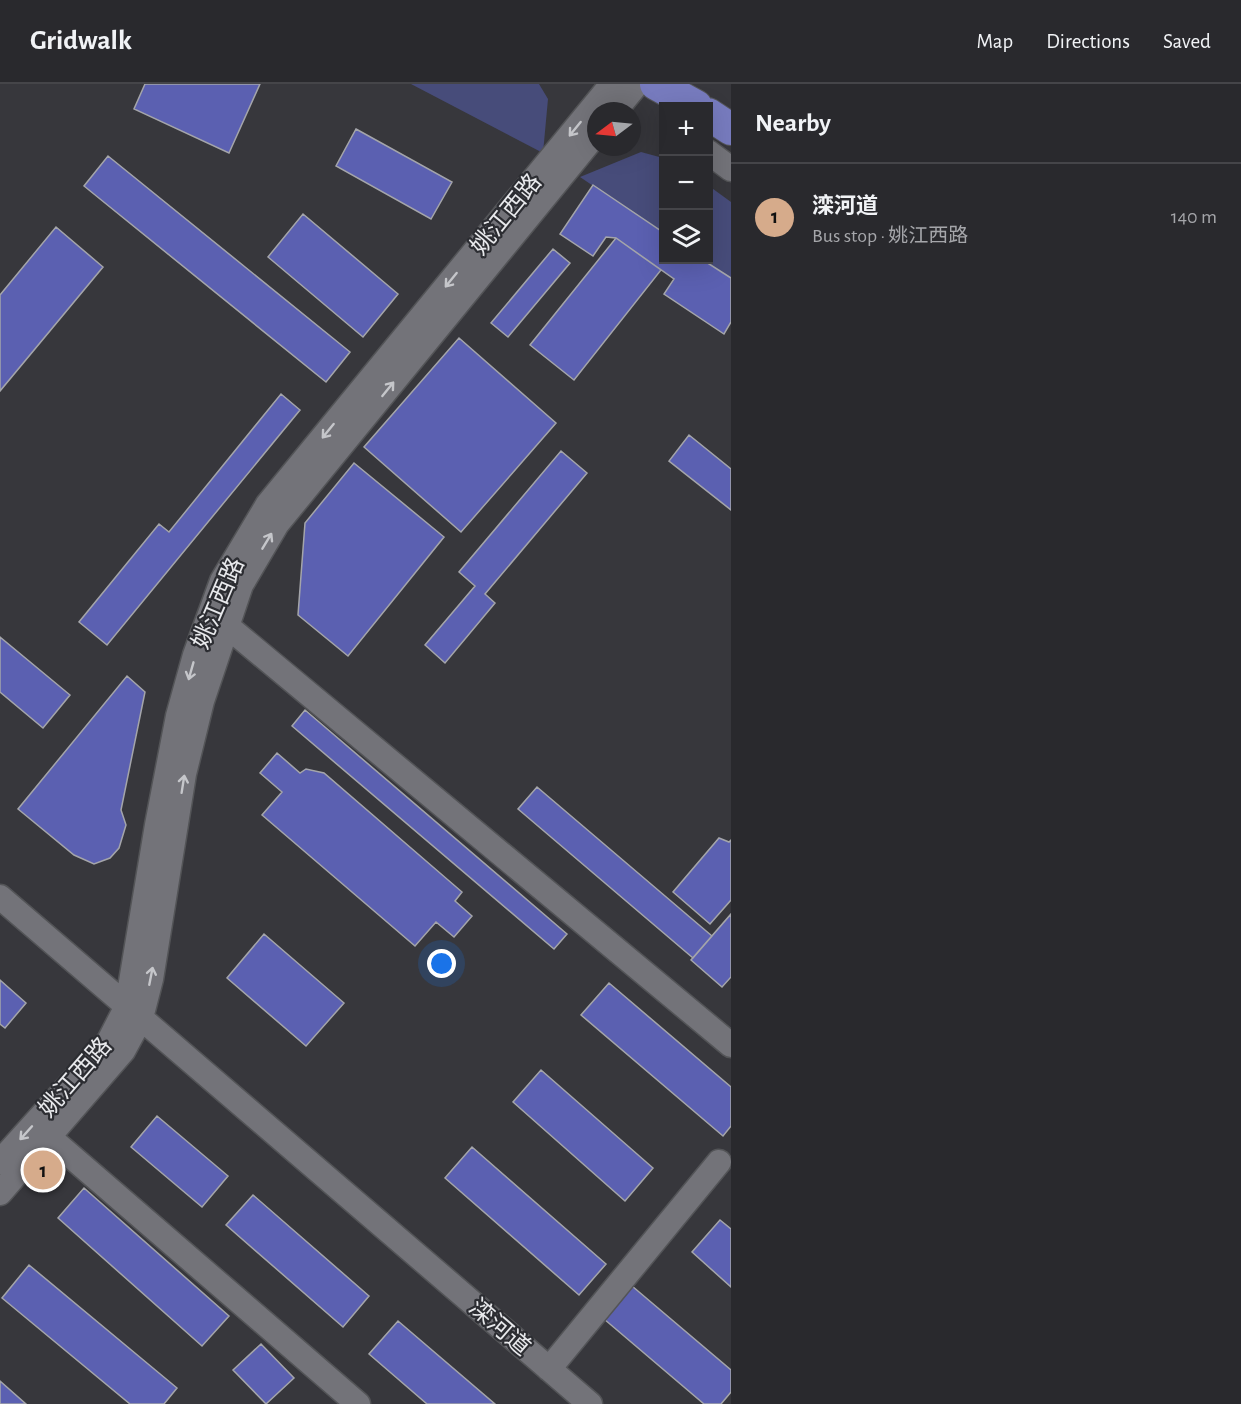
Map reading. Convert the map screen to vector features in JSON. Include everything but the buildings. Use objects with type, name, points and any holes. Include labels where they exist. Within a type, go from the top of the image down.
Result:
[{"type":"main road","points":[[656,84],[689,102]]},
{"type":"main road","points":[[713,117],[731,129]]},
{"type":"street","name":"姚江西路","points":[[0,1193],[123,1052],[134,1012],[157,825],[178,716],[195,655],[222,581],[268,504],[612,84]]},
{"type":"street","points":[[622,102],[637,84]]},
{"type":"street","points":[[648,84],[663,102]]},
{"type":"street","name":"姚江西路","points":[[0,1162],[134,1012],[151,979],[184,774],[202,701],[241,585],[277,524],[587,145]]},
{"type":"street","points":[[713,156],[731,169]]},
{"type":"street","points":[[227,626],[731,1045]]},
{"type":"street","name":"滦河道","points":[[0,897],[590,1404]]},
{"type":"street","points":[[50,1138],[358,1404]]},
{"type":"street","points":[[549,1369],[719,1162]]},
{"type":"shaded area","points":[[411,84],[539,84],[548,99],[543,153]]},
{"type":"shaded area","points":[[641,152],[659,157],[659,230],[580,177],[631,156],[641,156]]},
{"type":"shaded area","points":[[713,189],[731,202],[731,278],[709,264],[713,264]]},
{"type":"place","name":"滦河道","points":[[43,1170]]}]
